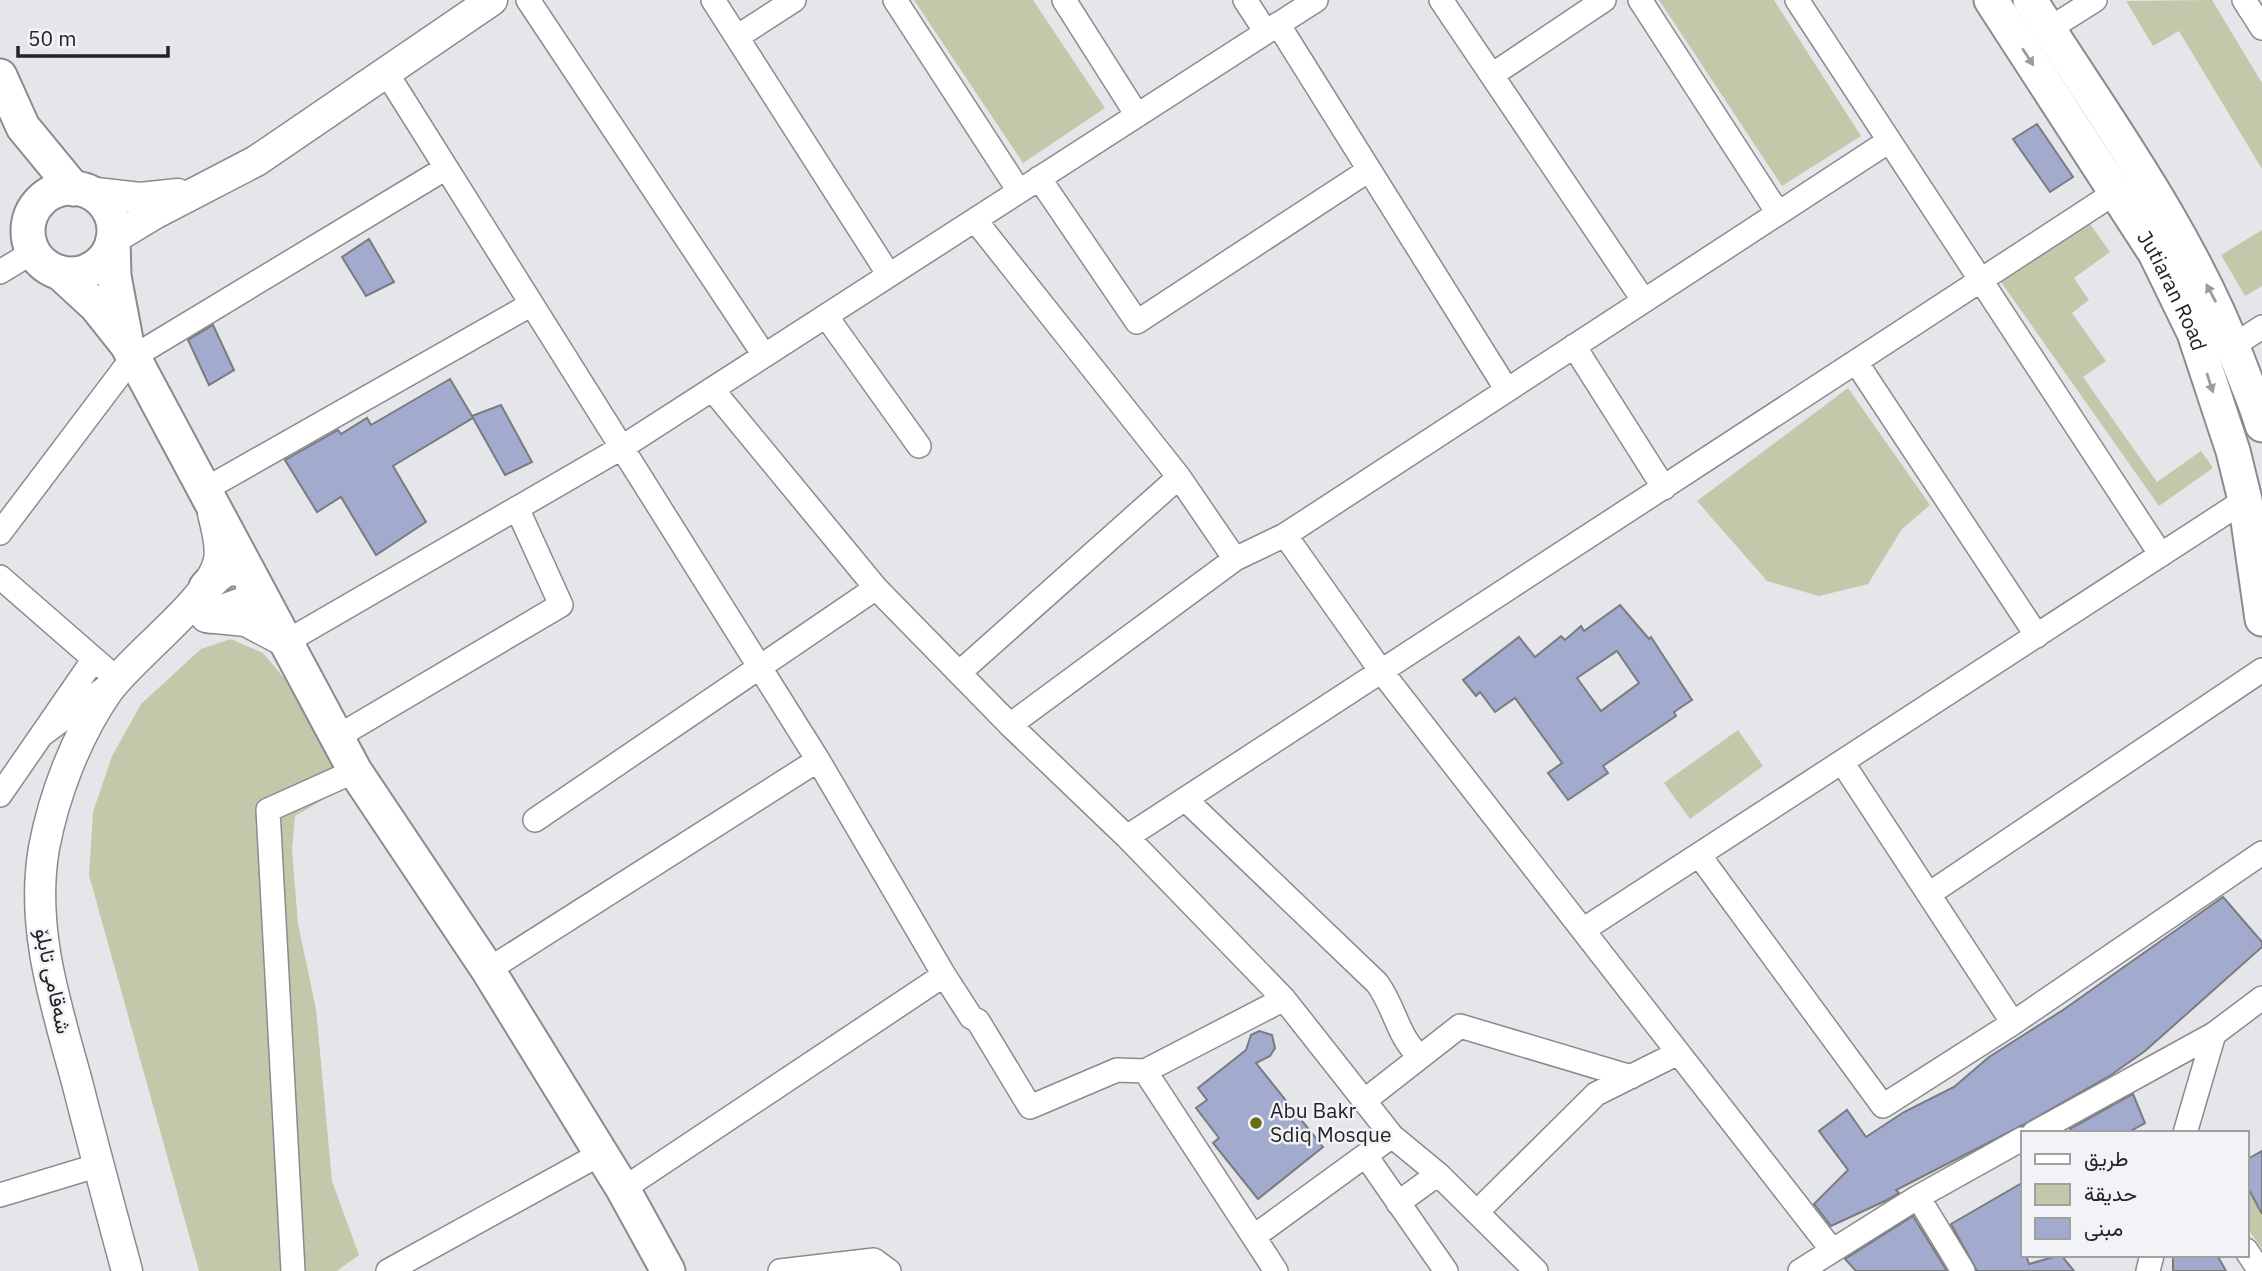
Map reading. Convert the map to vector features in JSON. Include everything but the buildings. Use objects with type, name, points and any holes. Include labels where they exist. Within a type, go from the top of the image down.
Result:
[{"type":"main road","name":"Jutiaran Road","points":[[1991,0],[2116,192],[2167,244],[2216,304],[2262,425]]},
{"type":"main road","name":"Jutiaran Road","points":[[2030,0],[2143,172],[2233,451],[2245,500],[2262,619]]},
{"type":"main road","points":[[0,76],[23,127],[29,166],[28,232],[33,252],[47,267],[60,272],[80,273],[92,268],[107,253],[113,239]]},
{"type":"main road","points":[[23,127],[80,190],[100,200],[108,211],[113,239],[115,287],[130,351]]},
{"type":"main road","points":[[30,219],[46,197],[59,190],[80,190]]},
{"type":"main road","points":[[60,272],[96,306],[130,351],[355,771],[488,971],[602,1153],[668,1271]]},
{"type":"main road","points":[[208,602],[227,569],[236,568],[251,577]]},
{"type":"street","points":[[113,239],[277,148],[492,0]]},
{"type":"street","points":[[528,0],[764,355]]},
{"type":"street","points":[[713,0],[889,275]]},
{"type":"street","points":[[737,37],[794,0]]},
{"type":"street","points":[[895,0],[1019,191]]},
{"type":"street","points":[[1064,0],[1137,115]]},
{"type":"street","points":[[1245,0],[1272,28],[1369,170],[1507,390]]},
{"type":"street","points":[[530,304],[207,495],[219,557],[208,602],[286,642],[621,448],[1316,0]]},
{"type":"street","points":[[1441,0],[1644,301]]},
{"type":"street","points":[[1492,75],[1604,0]]},
{"type":"street","points":[[1640,0],[1779,213]]},
{"type":"street","points":[[1797,0],[2161,555]]},
{"type":"street","points":[[2049,29],[2095,0]]},
{"type":"street","points":[[2244,0],[2262,28]]},
{"type":"street","points":[[386,72],[818,760],[944,975],[971,1017],[978,1021],[1030,1107],[1117,1070],[1145,1071],[1284,999]]},
{"type":"street","points":[[1010,725],[1235,559],[1285,535],[1889,141]]},
{"type":"street","points":[[0,533],[130,351],[446,168]]},
{"type":"street","points":[[1039,178],[1137,322],[1369,170]]},
{"type":"street","points":[[80,190],[140,198],[203,190]]},
{"type":"street","points":[[1127,837],[2116,192]]},
{"type":"street","points":[[975,220],[1179,477],[1235,559]]},
{"type":"street","points":[[0,272],[33,252]]},
{"type":"street","points":[[826,316],[919,446]]},
{"type":"street","points":[[2232,346],[2262,327]]},
{"type":"street","points":[[1574,346],[1664,488]]},
{"type":"street","points":[[1856,362],[2037,636]]},
{"type":"street","points":[[712,389],[876,588],[1010,725],[1127,837],[1284,999],[1392,1136],[1437,1174],[1536,1271]]},
{"type":"street","points":[[959,673],[1179,477]]},
{"type":"street","points":[[1583,930],[2245,500]]},
{"type":"street","points":[[337,737],[561,605],[517,508]]},
{"type":"street","points":[[1285,535],[1381,671],[1832,1250]]},
{"type":"street","points":[[0,577],[117,679],[43,734]]},
{"type":"street","points":[[535,820],[876,588]]},
{"type":"street","name":"شەقامی تابلۆ","points":[[127,1271],[51,985],[40,933],[39,891],[44,847],[72,755],[91,716],[117,679],[160,634],[208,602]]},
{"type":"street","points":[[0,795],[94,659]]},
{"type":"street","points":[[1929,894],[2262,670]]},
{"type":"street","points":[[488,971],[818,760]]},
{"type":"street","points":[[1842,762],[2013,1023]]},
{"type":"street","points":[[293,1271],[268,810],[355,771]]},
{"type":"street","points":[[1185,799],[1377,983],[1389,1002],[1401,1035],[1420,1057]]},
{"type":"street","points":[[1699,855],[1883,1107],[2013,1023],[2262,853]]},
{"type":"street","points":[[623,1189],[944,975]]},
{"type":"street","points":[[2038,1131],[2214,1034],[2262,998]]},
{"type":"street","points":[[1364,1101],[1460,1026],[1631,1077]]},
{"type":"street","points":[[2186,1131],[2214,1034]]},
{"type":"street","points":[[1477,1212],[1596,1094],[1678,1053]]},
{"type":"street","points":[[1145,1071],[1256,1236],[1276,1271]]},
{"type":"street","points":[[1256,1236],[1392,1136]]},
{"type":"street","points":[[1800,1271],[1918,1197],[2021,1140]]},
{"type":"street","points":[[388,1271],[602,1153]]},
{"type":"street","points":[[1366,1156],[1446,1271]]},
{"type":"street","points":[[0,1195],[99,1165]]},
{"type":"street","points":[[1398,1203],[1437,1174]]},
{"type":"street","points":[[1918,1197],[1963,1271]]},
{"type":"street","points":[[2248,1253],[2259,1271]]},
{"type":"street","points":[[780,1271],[874,1260],[889,1271]]},
{"type":"green space","points":[[914,0],[1033,0],[1105,108],[1023,163]]},
{"type":"green space","points":[[1659,0],[1774,0],[1861,136],[1782,186]]},
{"type":"green space","points":[[2212,0],[2262,83],[2262,169],[2179,31],[2153,46],[2126,1]]},
{"type":"green space","points":[[2088,221],[2110,252],[2074,278],[2089,300],[2072,313],[2106,361],[2083,377],[2157,482],[2201,451],[2213,468],[2159,506],[2001,282]]},
{"type":"green space","points":[[2262,230],[2262,286],[2245,296],[2221,255]]},
{"type":"green space","points":[[1848,388],[1930,505],[1902,529],[1868,584],[1819,596],[1767,581],[1697,501]]},
{"type":"green space","points":[[231,639],[263,653],[291,686],[345,787],[295,816],[292,850],[298,924],[316,1009],[332,1181],[359,1255],[337,1271],[199,1271],[89,875],[93,812],[112,756],[141,704],[201,649]]},
{"type":"green space","points":[[1738,730],[1763,766],[1690,819],[1664,783]]},
{"type":"green space","points":[[2248,1188],[2262,1214],[2262,1249],[2248,1229]]},
{"type":"place","name":"Abu Bakr Sdiq Mosque","points":[[1256,1123]]}]
